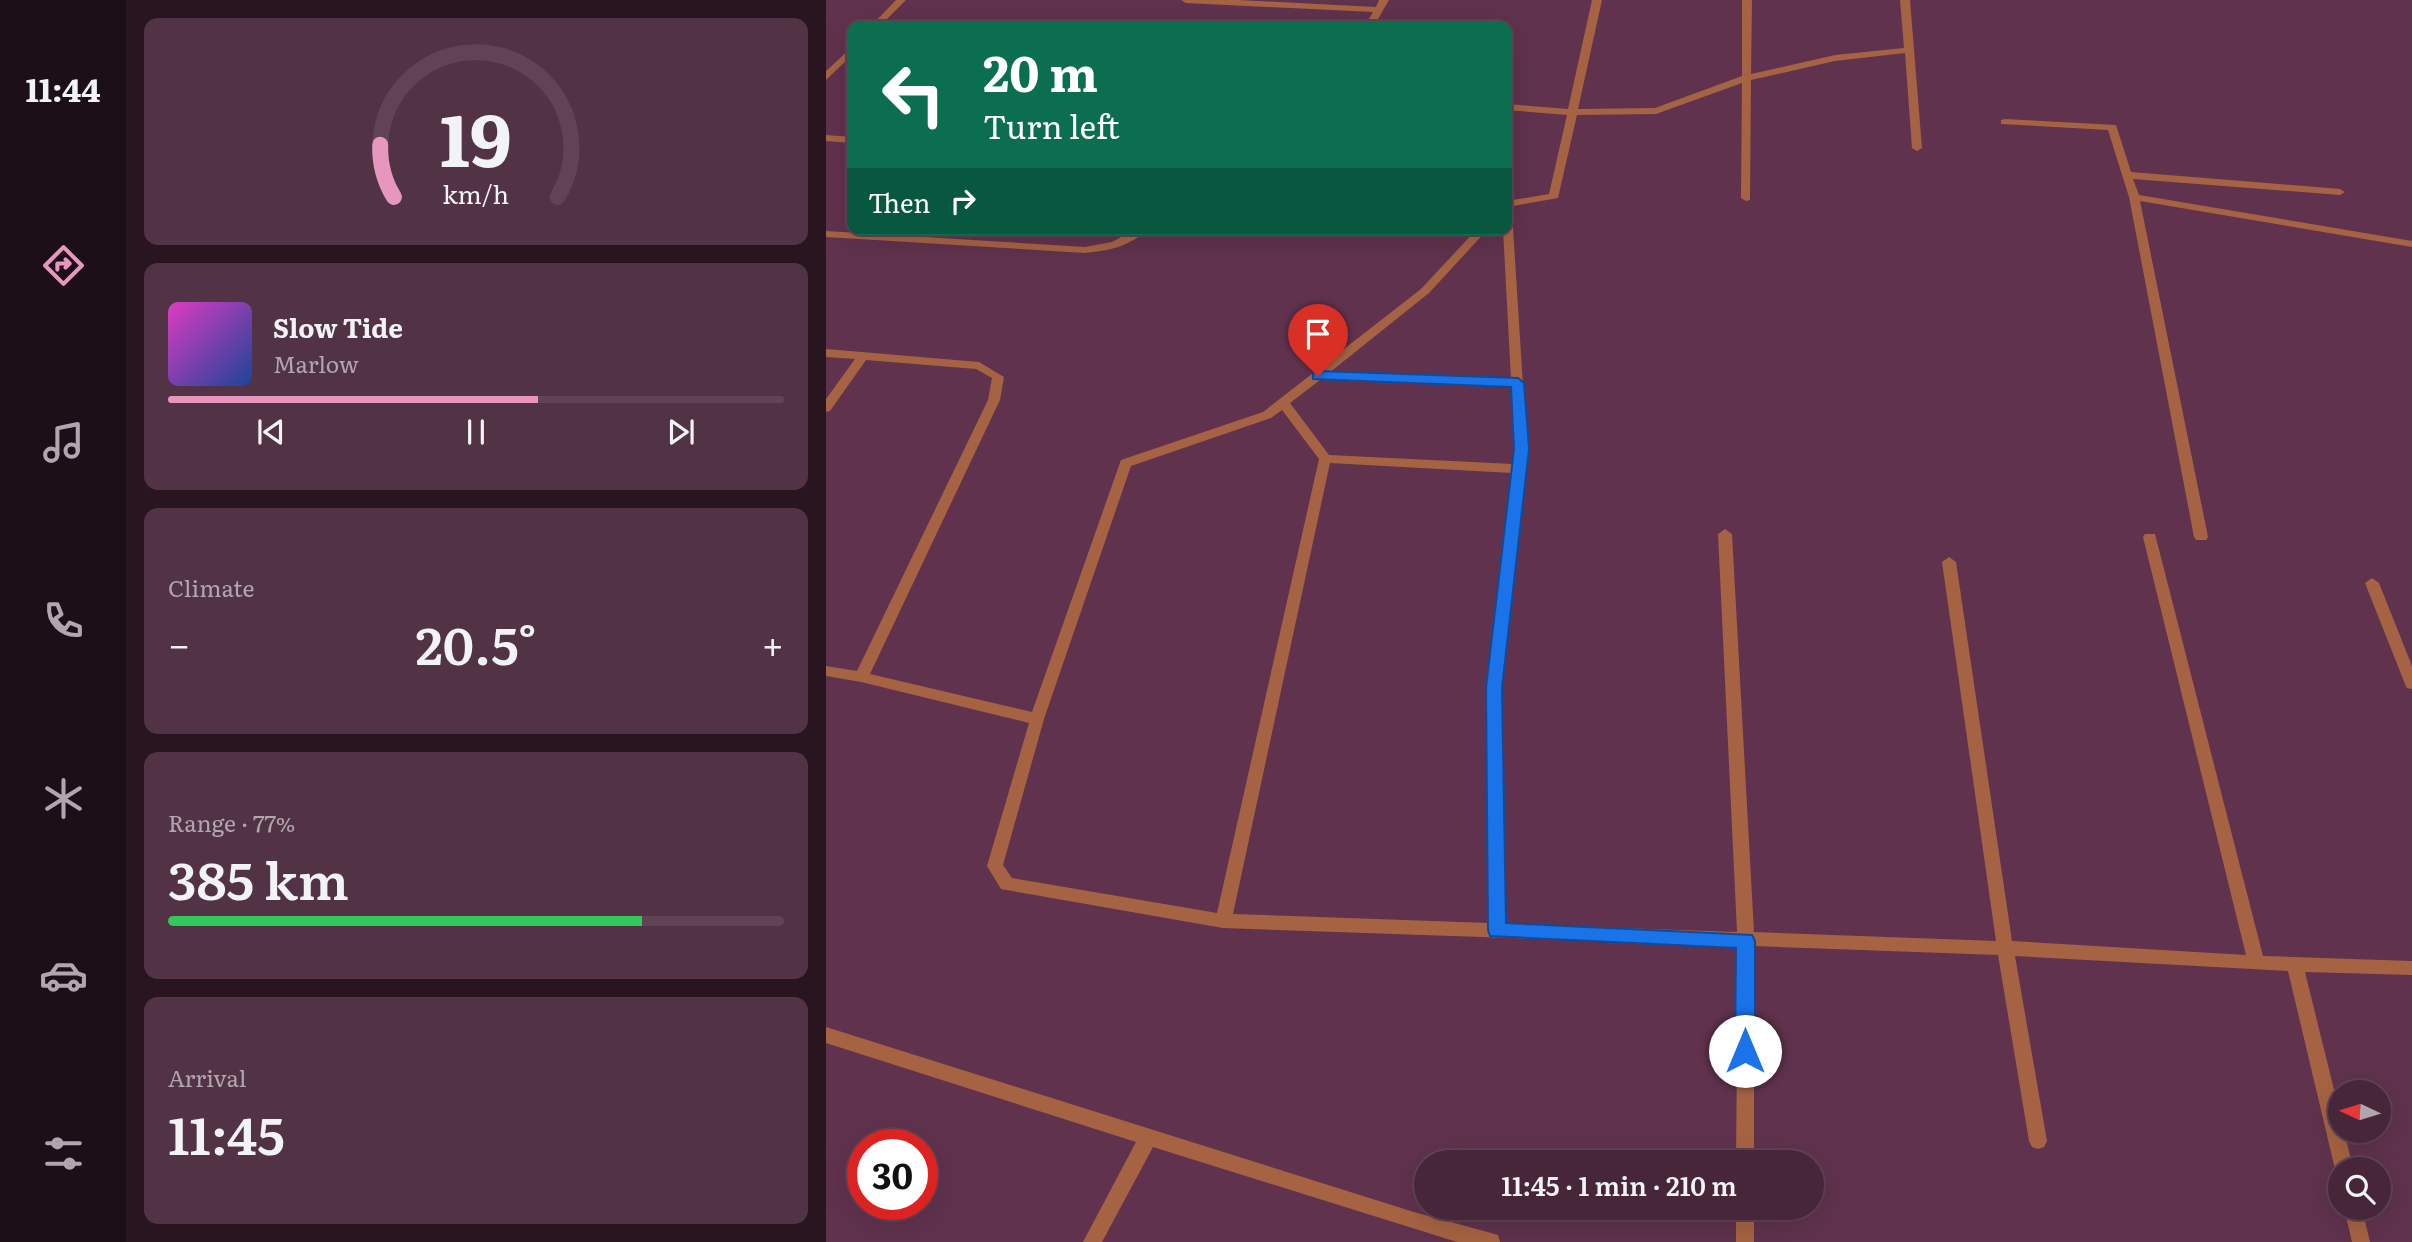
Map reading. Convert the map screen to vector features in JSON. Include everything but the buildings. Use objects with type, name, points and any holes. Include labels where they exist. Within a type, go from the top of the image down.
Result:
[{"type":"street","points":[[881,21],[901,0]]},
{"type":"street","points":[[1186,0],[1379,10]]},
{"type":"street","points":[[1373,21],[1384,0]]},
{"type":"street","points":[[1512,203],[1554,196],[1597,0]]},
{"type":"street","points":[[1746,0],[1746,198]]},
{"type":"street","points":[[1905,0],[1917,148]]},
{"type":"street","points":[[1512,107],[1573,112],[1656,111],[1746,78],[1835,58],[1909,50]]},
{"type":"street","points":[[826,76],[847,55]]},
{"type":"street","points":[[2005,122],[2112,127],[2134,197],[2201,537]]},
{"type":"street","points":[[826,138],[847,139]]},
{"type":"street","points":[[2127,175],[2340,192]]},
{"type":"street","points":[[2134,197],[2412,244]]},
{"type":"street","points":[[826,234],[1084,250],[1110,248],[1136,235]]},
{"type":"street","points":[[1477,235],[1425,292],[1267,415],[1126,463],[1037,719],[998,849],[995,866],[1007,884],[1223,921],[2005,948],[2256,963],[2412,968]]},
{"type":"street","points":[[1497,930],[1494,688],[1521,449],[1508,235]]},
{"type":"street","points":[[826,354],[979,366],[998,377],[994,400],[861,677]]},
{"type":"street","points":[[826,408],[862,357]]},
{"type":"street","points":[[1318,376],[1518,383]]},
{"type":"street","points":[[1223,921],[1325,459],[1283,403]]},
{"type":"street","points":[[1325,459],[1519,469]]},
{"type":"street","points":[[1725,534],[1746,941],[1745,1150]]},
{"type":"street","points":[[2150,537],[2256,963]]},
{"type":"street","points":[[1949,562],[2005,948],[2038,1141]]},
{"type":"street","points":[[2372,583],[2412,684]]},
{"type":"street","points":[[826,671],[1037,719]]},
{"type":"street","points":[[2294,964],[2341,1157]]},
{"type":"street","points":[[826,1035],[1414,1221],[1492,1242]]},
{"type":"street","points":[[1092,1242],[1149,1136]]},
{"type":"street","points":[[1745,1220],[1745,1242]]},
{"type":"street","points":[[2356,1220],[2361,1242]]},
{"type":"route","points":[[1318,376],[1518,383],[1521,449],[1494,688],[1497,930],[1746,941],[1745,1051]]}]
